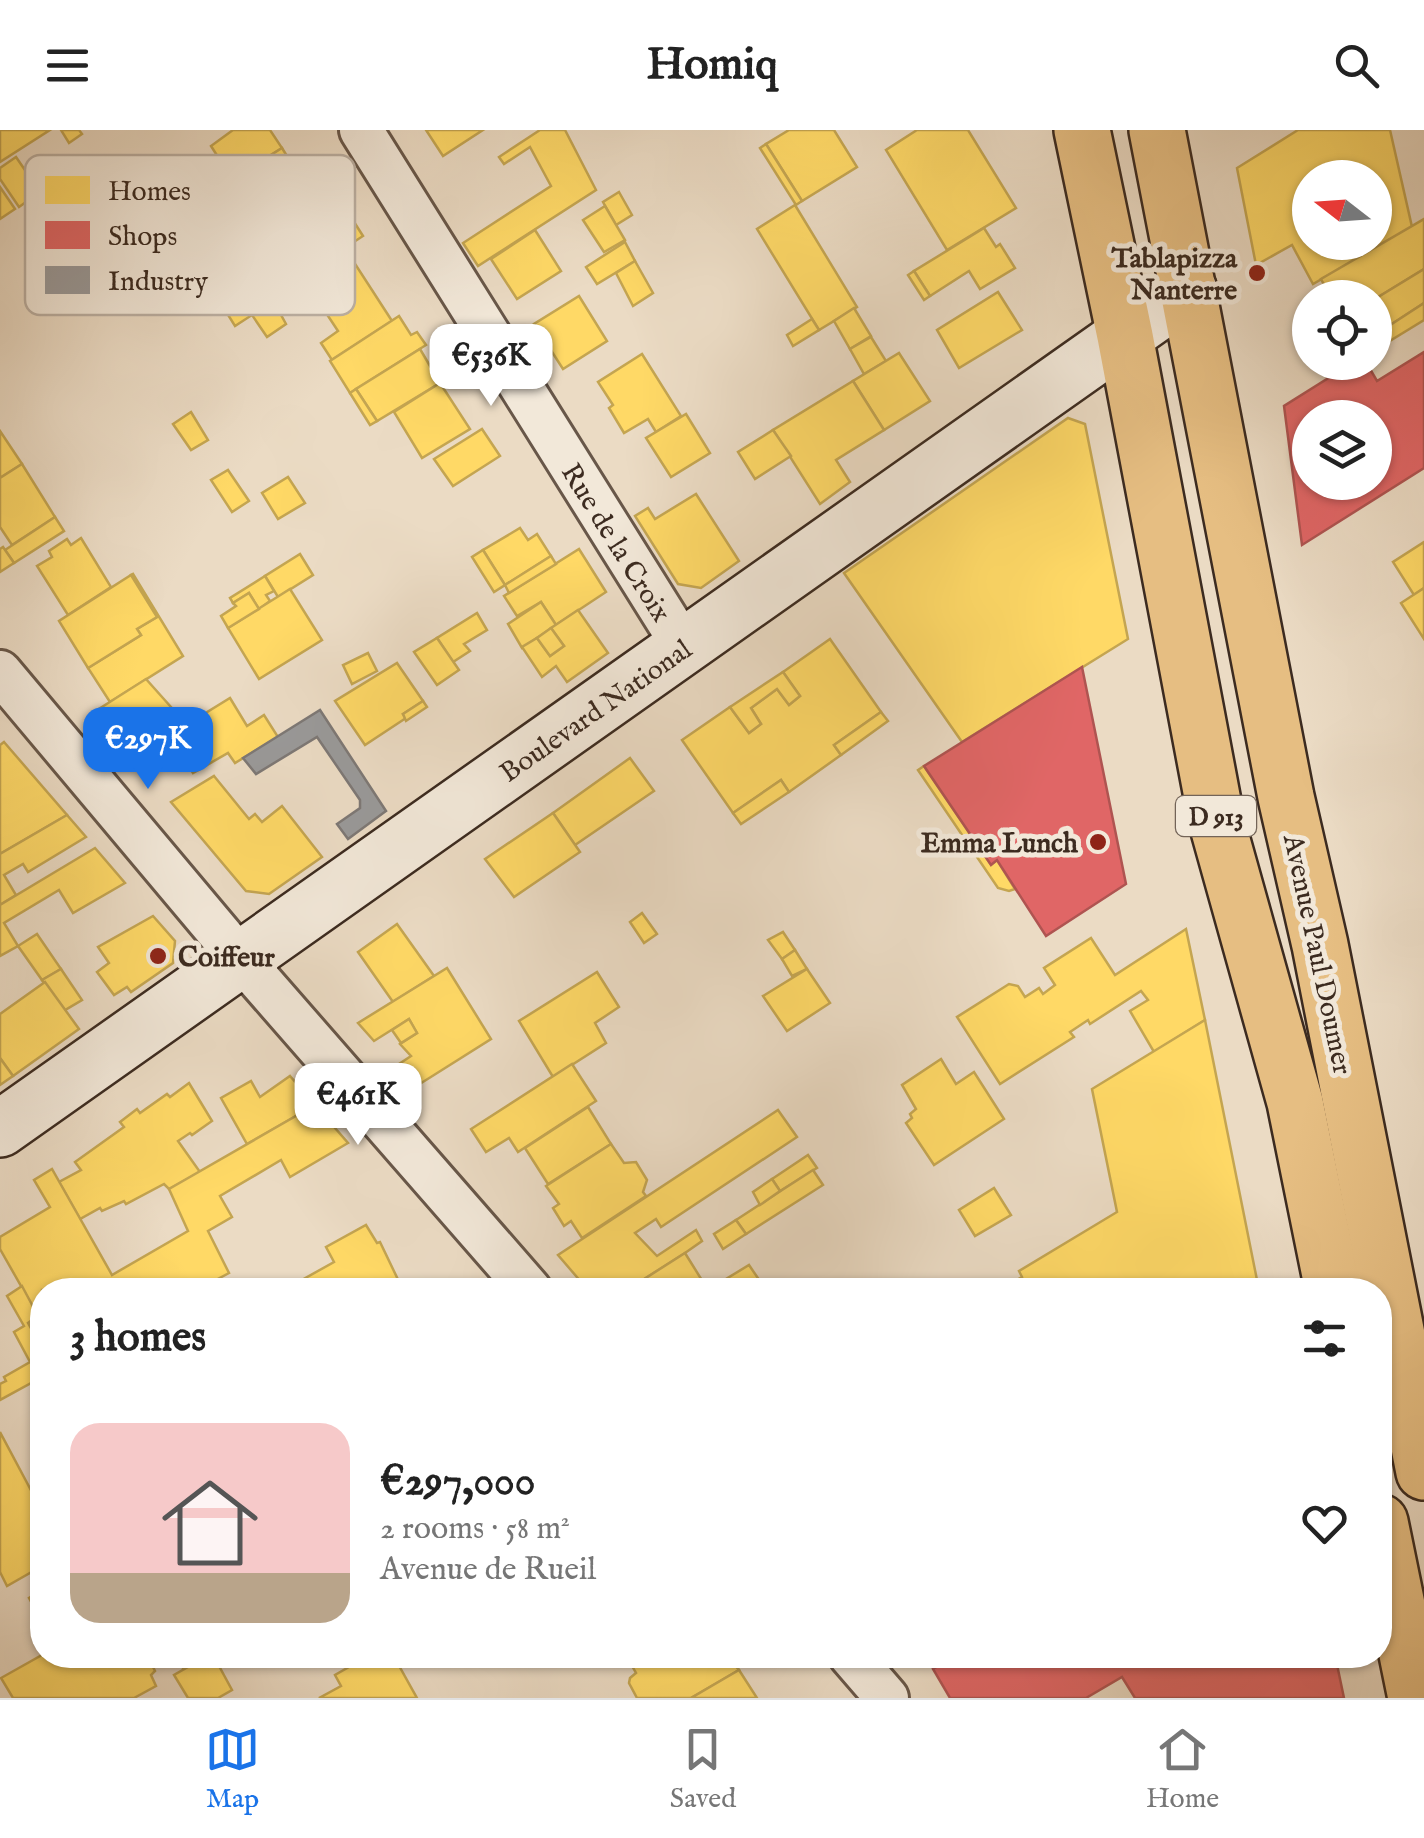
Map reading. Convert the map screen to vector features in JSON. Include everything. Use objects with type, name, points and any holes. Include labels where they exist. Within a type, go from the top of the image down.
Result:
[{"type":"main road","name":"D 913","points":[[1082,130],[1125,336]]},
{"type":"main road","name":"D 913","points":[[1157,130],[1189,290]]},
{"type":"main road","name":"Boulevard National","points":[[0,1129],[1189,290]]},
{"type":"main road","name":"Avenue Paul Doumer","points":[[1189,290],[1286,797],[1320,945],[1386,1278]]},
{"type":"main road","name":"Avenue Paul Doumer","points":[[1125,336],[1217,823],[1295,1102],[1331,1278]]},
{"type":"main road","name":"Avenue Paul Doumer","points":[[1392,1310],[1424,1472]]},
{"type":"main road","points":[[1392,1581],[1416,1698]]},
{"type":"street","name":"Rue de la Croix","points":[[361,130],[684,648]]},
{"type":"street","points":[[0,672],[240,959],[519,1278]]},
{"type":"street","points":[[861,1668],[887,1698]]},
{"type":"building: Homes","points":[[0,130],[50,130],[0,162]]},
{"type":"building: Homes","points":[[61,130],[79,130],[82,134],[69,143]]},
{"type":"building: Homes","points":[[233,130],[270,130],[282,148],[271,155],[217,155],[211,146]]},
{"type":"building: Homes","points":[[426,130],[483,130],[443,156]]},
{"type":"building: Homes","points":[[540,130],[565,130],[596,190],[478,266],[463,243],[551,186],[530,147],[504,164],[499,157]]},
{"type":"building: Homes","points":[[789,130],[834,130],[857,167],[802,201],[766,144]]},
{"type":"building: Homes","points":[[917,130],[968,130],[1016,208],[947,250],[886,150]]},
{"type":"building: Homes","points":[[1298,130],[1390,130],[1412,227],[1392,239],[1392,160],[1292,160],[1292,245],[1256,265],[1237,168]]},
{"type":"building: Homes","points":[[766,144],[802,201],[796,205],[760,148]]},
{"type":"building: Homes","points":[[16,157],[25,170],[25,203],[19,207],[0,179],[0,168]]},
{"type":"building: Homes","points":[[0,187],[15,209],[0,219]]},
{"type":"building: Homes","points":[[619,192],[632,215],[616,225],[603,202]]},
{"type":"building: Homes","points":[[795,205],[857,307],[819,330],[757,229]]},
{"type":"building: Homes","points":[[605,206],[625,240],[604,252],[583,220]]},
{"type":"building: Homes","points":[[1424,219],[1424,269],[1392,289],[1392,280],[1322,280],[1354,260],[1392,260],[1392,238]]},
{"type":"building: Homes","points":[[355,224],[363,236],[355,241]]},
{"type":"building: Homes","points":[[984,228],[1015,268],[980,289],[969,271],[930,296],[914,271]]},
{"type":"building: Homes","points":[[535,230],[561,271],[517,299],[491,259]]},
{"type":"building: Homes","points":[[625,242],[635,261],[597,284],[586,267]]},
{"type":"building: Homes","points":[[1300,260],[1355,260],[1320,280],[1311,280]]},
{"type":"building: Homes","points":[[635,261],[653,293],[633,306],[616,273]]},
{"type":"building: Homes","points":[[355,264],[392,321],[332,360],[321,343],[338,331],[327,315],[355,315]]},
{"type":"building: Homes","points":[[1424,269],[1424,303],[1392,324],[1392,289]]},
{"type":"building: Homes","points":[[914,271],[930,296],[924,300],[908,275]]},
{"type":"building: Homes","points":[[998,292],[1022,330],[959,368],[937,330]]},
{"type":"building: Homes","points":[[579,296],[607,341],[563,369],[534,324]]},
{"type":"building: Homes","points":[[1424,303],[1424,320],[1392,340],[1392,324]]},
{"type":"building: Homes","points":[[854,308],[871,336],[850,349],[834,321]]},
{"type":"building: Homes","points":[[228,315],[252,315],[235,326]]},
{"type":"building: Homes","points":[[252,315],[281,315],[286,324],[267,337]]},
{"type":"building: Homes","points":[[399,316],[411,335],[417,332],[426,345],[350,393],[330,361]]},
{"type":"building: Homes","points":[[812,319],[819,330],[793,346],[787,335]]},
{"type":"building: Homes","points":[[871,337],[886,361],[864,374],[850,349]]},
{"type":"building: Homes","points":[[420,349],[440,383],[377,421],[356,389]]},
{"type":"building: Homes","points":[[899,353],[930,401],[884,430],[853,381]]},
{"type":"building: Homes","points":[[642,354],[681,416],[656,432],[648,419],[624,433],[598,382]]},
{"type":"building: Homes","points":[[853,381],[884,430],[836,460],[850,482],[820,504],[773,430]]},
{"type":"building: Homes","points":[[440,383],[470,429],[422,458],[394,412]]},
{"type":"building: Homes","points":[[356,389],[377,421],[370,425],[350,393]]},
{"type":"building: Homes","points":[[191,412],[208,440],[191,450],[173,424]]},
{"type":"building: Homes","points":[[686,414],[710,453],[671,477],[646,438]]},
{"type":"building: Homes","points":[[1068,418],[1085,424],[1128,639],[962,742],[844,573]]},
{"type":"building: Homes","points":[[482,429],[500,456],[453,486],[434,459]]},
{"type":"building: Homes","points":[[773,430],[791,456],[755,479],[738,452]]},
{"type":"building: Homes","points":[[0,431],[22,464],[0,478]]},
{"type":"building: Homes","points":[[22,464],[55,517],[12,545],[0,527],[0,478]]},
{"type":"building: Homes","points":[[228,470],[249,501],[232,512],[211,480]]},
{"type":"building: Homes","points":[[288,477],[305,503],[278,519],[262,493]]},
{"type":"building: Homes","points":[[696,494],[739,561],[701,588],[678,584],[635,516],[648,508],[655,519]]},
{"type":"building: Homes","points":[[55,517],[64,531],[14,563],[5,550]]},
{"type":"building: Homes","points":[[520,528],[528,540],[537,534],[551,556],[505,585],[483,550]]},
{"type":"building: Homes","points":[[81,538],[111,587],[68,615],[37,566],[52,557],[49,551],[67,539],[71,545]]},
{"type":"building: Homes","points":[[1424,542],[1424,588],[1414,595],[1393,562]]},
{"type":"building: Homes","points":[[3,547],[14,563],[0,572],[0,549]]},
{"type":"building: Homes","points":[[579,549],[606,592],[556,625],[541,602],[517,616],[504,596]]},
{"type":"building: Homes","points":[[483,550],[505,585],[494,592],[472,557]]},
{"type":"building: Homes","points":[[300,554],[313,575],[278,597],[265,576]]},
{"type":"building: Homes","points":[[551,556],[556,564],[509,593],[505,585]]},
{"type":"building: Homes","points":[[133,574],[183,656],[110,702],[88,668],[141,635],[137,629],[157,617]]},
{"type":"building: Homes","points":[[131,575],[157,617],[137,629],[141,635],[88,668],[59,621]]},
{"type":"building: Homes","points":[[265,576],[274,591],[266,595],[270,601],[259,609],[249,593],[233,603],[230,598]]},
{"type":"building: Homes","points":[[1424,588],[1424,639],[1401,603]]},
{"type":"building: Homes","points":[[290,589],[322,640],[259,679],[228,628]]},
{"type":"building: Homes","points":[[249,593],[259,609],[228,628],[221,616]]},
{"type":"building: Homes","points":[[541,602],[556,625],[522,648],[508,624]]},
{"type":"building: Homes","points":[[578,610],[608,653],[567,682],[556,666],[542,677],[522,647],[537,638],[550,656],[564,646],[551,628]]},
{"type":"building: Homes","points":[[477,613],[487,630],[464,644],[470,651],[453,662],[437,638]]},
{"type":"building: Homes","points":[[551,628],[564,646],[550,656],[537,638]]},
{"type":"building: Homes","points":[[437,638],[459,670],[437,685],[414,652]]},
{"type":"building: Homes","points":[[830,639],[881,712],[834,745],[841,755],[789,792],[781,780],[733,813],[682,740],[730,707],[749,733],[761,724],[751,708],[777,689],[789,705],[800,696],[783,672]]},
{"type":"building: Homes","points":[[368,653],[377,671],[352,684],[343,665]]},
{"type":"building: Homes","points":[[397,663],[423,701],[403,714],[406,718],[365,745],[335,701]]},
{"type":"building: Homes","points":[[783,672],[800,696],[789,705],[777,689],[751,708],[761,724],[749,733],[730,707]]},
{"type":"building: Homes","points":[[146,679],[187,725],[134,758],[94,712]]},
{"type":"building: Homes","points":[[230,698],[247,726],[264,715],[278,737],[235,763],[228,753],[193,773],[170,735]]},
{"type":"building: Homes","points":[[423,701],[427,707],[406,721],[403,714]]},
{"type":"building: Homes","points":[[881,712],[888,721],[841,755],[834,745]]},
{"type":"building: Homes","points":[[4,742],[67,815],[0,854],[0,745]]},
{"type":"building: Homes","points":[[630,758],[654,791],[575,845],[553,813]]},
{"type":"building: Homes","points":[[924,766],[991,865],[997,860],[1015,889],[998,888],[918,770]]},
{"type":"building: Homes","points":[[214,776],[249,819],[255,814],[262,822],[282,806],[322,857],[269,894],[246,891],[171,802]]},
{"type":"building: Homes","points":[[781,780],[789,792],[741,824],[733,813]]},
{"type":"building: Homes","points":[[553,813],[580,852],[514,897],[485,859]]},
{"type":"building: Homes","points":[[67,815],[86,837],[28,872],[23,864],[4,875],[16,895],[0,905],[0,854]]},
{"type":"building: Homes","points":[[95,848],[125,883],[73,913],[59,890],[4,923],[18,946],[0,956],[0,905]]},
{"type":"building: Homes","points":[[642,913],[657,934],[644,943],[630,922]]},
{"type":"building: Homes","points":[[153,916],[175,941],[173,963],[131,992],[127,987],[114,995],[97,972],[109,963],[98,947]]},
{"type":"building: Homes","points":[[397,924],[434,976],[393,1002],[358,952]]},
{"type":"building: Homes","points":[[1186,929],[1205,1020],[1154,1052],[1130,1011],[1148,1000],[1141,991],[1090,1024],[1088,1020],[1070,1032],[1074,1037],[1000,1084],[957,1017],[1009,984],[1018,986],[1025,997],[1039,988],[1043,994],[1055,985],[1044,968],[1091,938],[1115,975]]},
{"type":"building: Homes","points":[[783,932],[795,950],[782,959],[768,940]]},
{"type":"building: Homes","points":[[37,934],[61,969],[42,980],[18,946]]},
{"type":"building: Homes","points":[[795,950],[807,969],[792,976],[782,959]]},
{"type":"building: Homes","points":[[447,968],[491,1039],[415,1087],[396,1066],[411,1056],[400,1044],[417,1033],[409,1019],[374,1041],[358,1023]]},
{"type":"building: Homes","points":[[61,969],[82,1000],[65,1010],[42,980]]},
{"type":"building: Homes","points":[[807,969],[830,1003],[787,1031],[763,996]]},
{"type":"building: Homes","points":[[597,972],[619,1007],[595,1023],[606,1043],[553,1077],[519,1021]]},
{"type":"building: Homes","points":[[45,982],[79,1029],[13,1076],[0,1058],[0,1014]]},
{"type":"building: Homes","points":[[409,1019],[417,1033],[401,1043],[392,1030]]},
{"type":"building: Homes","points":[[1205,1020],[1257,1278],[1020,1278],[1019,1271],[1117,1212],[1092,1089]]},
{"type":"building: Homes","points":[[0,1058],[13,1076],[0,1085]]},
{"type":"building: Homes","points":[[941,1059],[956,1084],[974,1072],[1004,1119],[934,1165],[906,1123],[916,1109],[902,1085]]},
{"type":"building: Homes","points":[[572,1064],[596,1101],[518,1152],[509,1138],[486,1152],[471,1129]]},
{"type":"building: Homes","points":[[290,1076],[315,1105],[247,1144],[221,1098],[251,1081],[260,1097]]},
{"type":"building: Homes","points":[[189,1083],[212,1121],[178,1141],[200,1172],[169,1189],[164,1184],[126,1204],[124,1201],[102,1211],[100,1208],[80,1219],[59,1182],[81,1170],[75,1162],[124,1127],[120,1122],[137,1109],[140,1113]]},
{"type":"building: Homes","points":[[315,1105],[348,1143],[290,1177],[281,1160],[220,1196],[232,1217],[208,1231],[229,1273],[220,1278],[30,1278],[30,1302],[0,1249],[0,1237],[50,1207],[34,1180],[52,1169],[112,1275],[188,1231],[169,1189]]},
{"type":"building: Homes","points":[[588,1107],[611,1144],[548,1184],[525,1148]]},
{"type":"building: Homes","points":[[778,1110],[797,1137],[661,1227],[656,1219],[635,1233],[657,1256],[696,1230],[702,1241],[646,1278],[578,1278],[558,1255]]},
{"type":"building: Homes","points":[[611,1144],[624,1163],[636,1162],[647,1180],[643,1192],[646,1196],[582,1238],[571,1221],[564,1226],[553,1208],[559,1204],[546,1186]]},
{"type":"building: Homes","points":[[808,1155],[817,1168],[780,1191],[772,1179]]},
{"type":"building: Homes","points":[[813,1170],[823,1185],[746,1234],[736,1220]]},
{"type":"building: Homes","points":[[772,1179],[780,1191],[760,1205],[753,1192]]},
{"type":"building: Homes","points":[[994,1188],[1011,1215],[975,1236],[959,1210]]},
{"type":"building: Homes","points":[[736,1220],[746,1234],[723,1249],[714,1234]]},
{"type":"building: Homes","points":[[366,1225],[380,1242],[397,1278],[305,1278],[334,1262],[326,1247]]},
{"type":"building: Homes","points":[[685,1253],[701,1278],[646,1278]]},
{"type":"building: Homes","points":[[749,1265],[758,1278],[728,1278]]},
{"type":"building: Homes","points":[[22,1286],[30,1301],[30,1362],[14,1332],[24,1326],[7,1296]]},
{"type":"building: Homes","points":[[30,1362],[30,1384],[0,1400],[4,1377]]},
{"type":"building: Homes","points":[[0,1432],[30,1488],[30,1573],[7,1586],[0,1572]]},
{"type":"building: Homes","points":[[30,1662],[30,1668],[154,1668],[151,1675],[156,1686],[134,1698],[13,1698],[1,1678]]},
{"type":"building: Homes","points":[[186,1668],[220,1668],[232,1690],[218,1698],[188,1698],[174,1675]]},
{"type":"building: Homes","points":[[347,1668],[400,1668],[417,1698],[319,1698],[341,1686],[335,1675]]},
{"type":"building: Homes","points":[[633,1668],[739,1670],[691,1698],[637,1698],[629,1683],[636,1673]]},
{"type":"building: Homes","points":[[739,1670],[757,1698],[691,1698]]},
{"type":"building: Shops","points":[[1424,352],[1424,468],[1392,488],[1392,400],[1294,400],[1325,380],[1392,380],[1392,372]]},
{"type":"building: Shops","points":[[1292,401],[1292,468],[1284,406]]},
{"type":"building: Shops","points":[[1296,500],[1373,500],[1302,545]]},
{"type":"building: Shops","points":[[1082,667],[1126,884],[1046,936],[997,860],[991,865],[924,766]]},
{"type":"building: Shops","points":[[1338,1668],[1344,1698],[1135,1698],[1122,1677],[1086,1698],[950,1698],[933,1669]]},
{"type":"building: Industry","points":[[320,710],[386,811],[348,839],[337,824],[360,808],[360,800],[317,737],[256,774],[243,758]]},
{"type":"place","name":"Tablapizza Nanterre","points":[[1257,273]]},
{"type":"place","name":"Emma Lunch","points":[[1098,842]]},
{"type":"place","name":"Coiffeur","points":[[158,956]]}]
